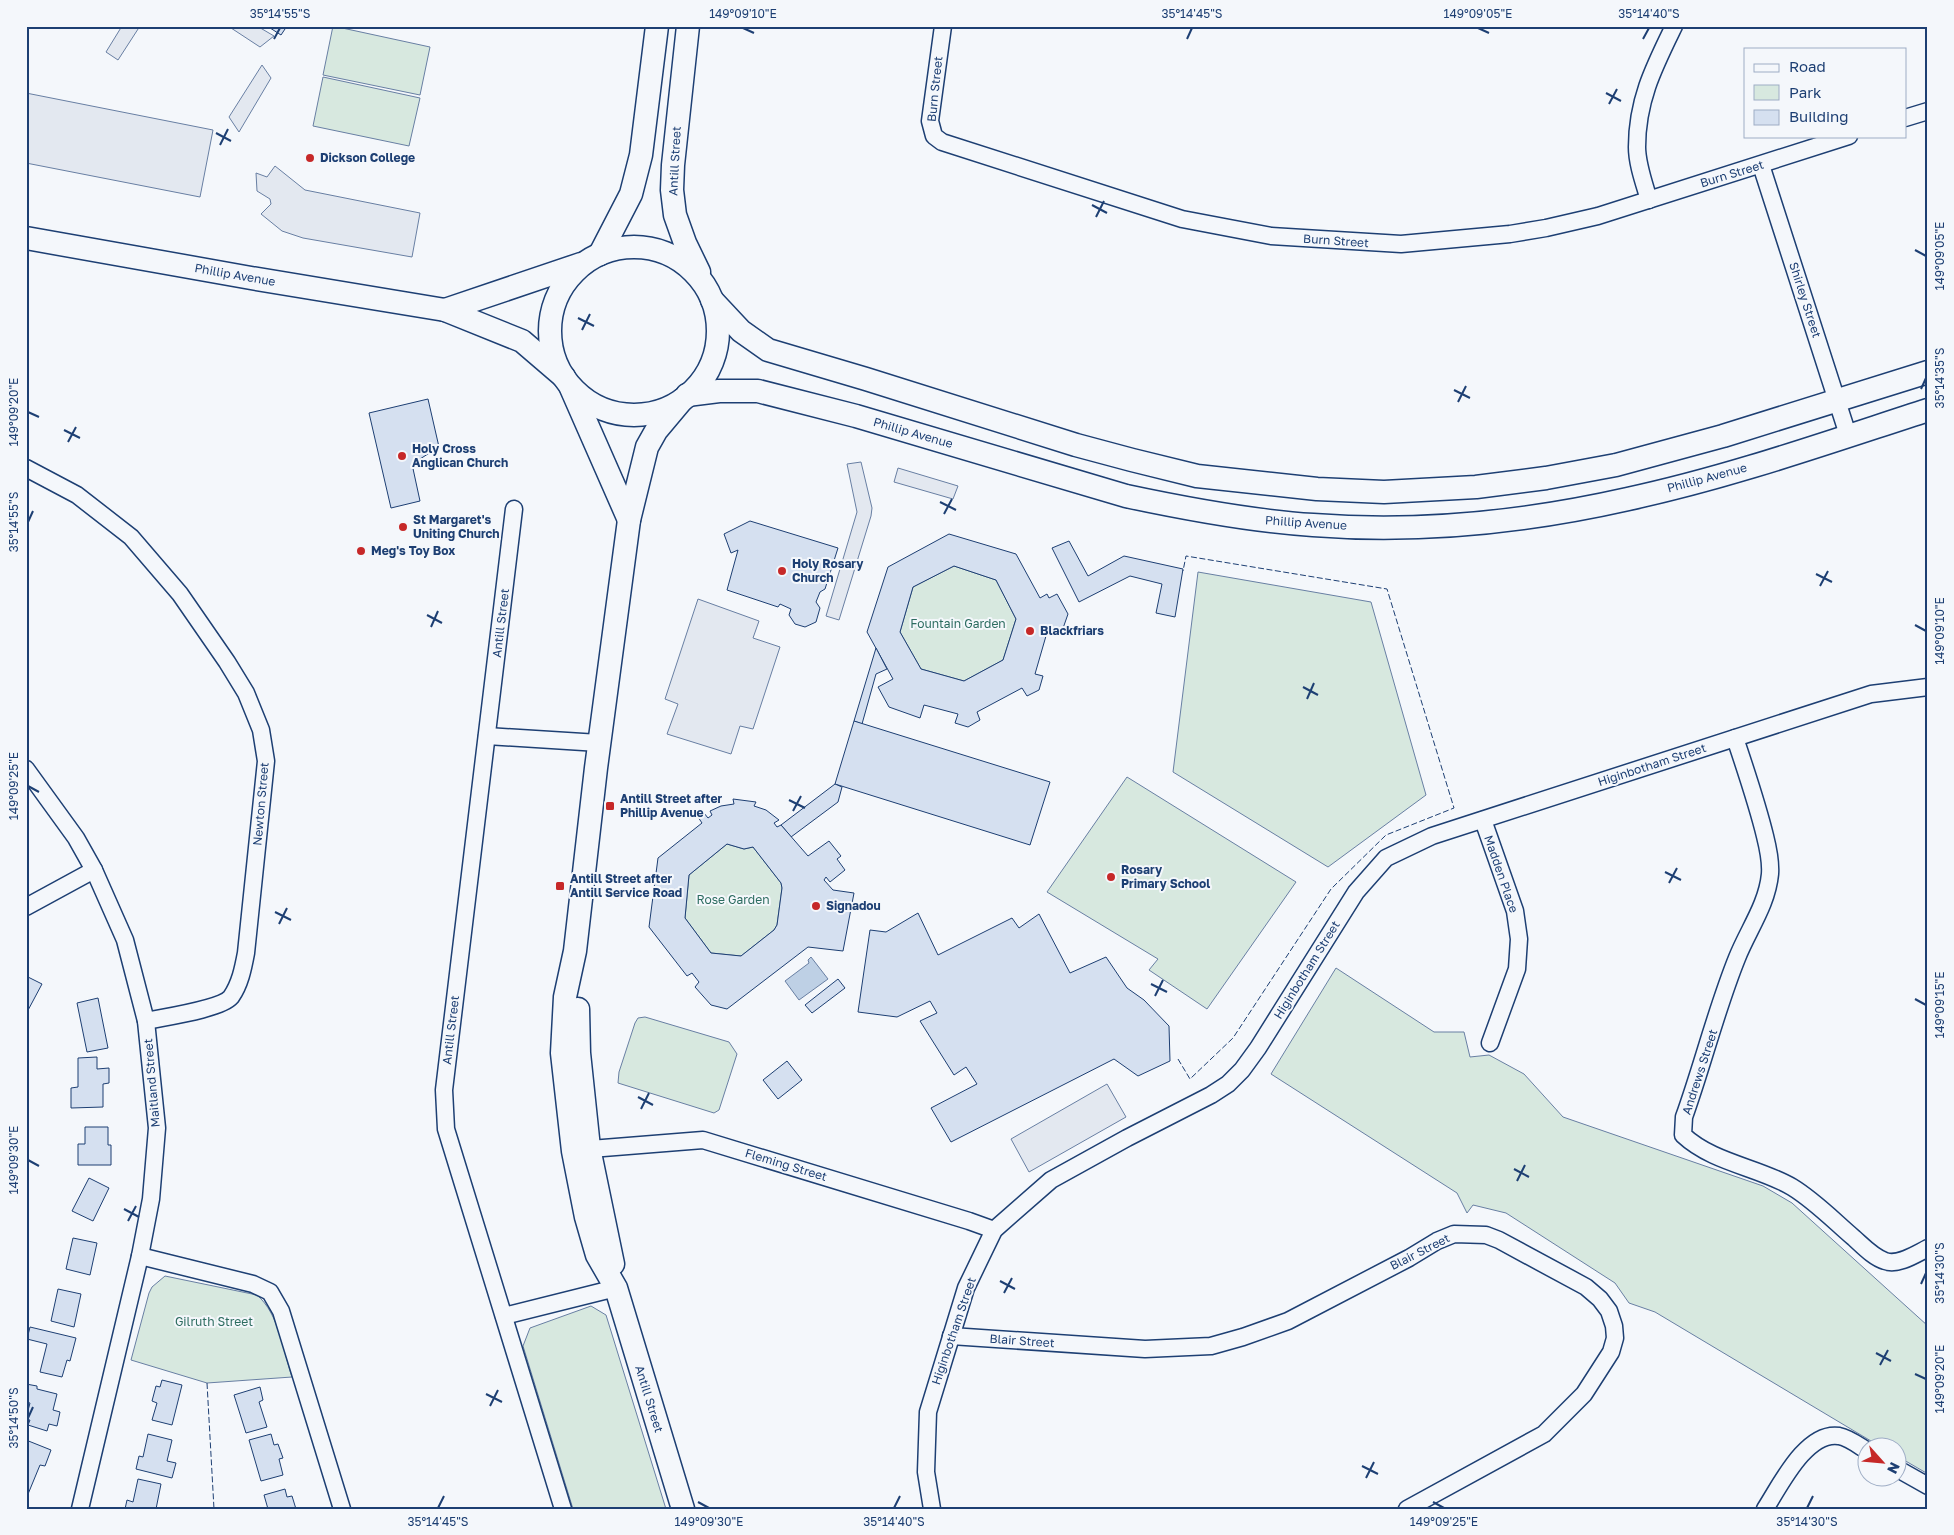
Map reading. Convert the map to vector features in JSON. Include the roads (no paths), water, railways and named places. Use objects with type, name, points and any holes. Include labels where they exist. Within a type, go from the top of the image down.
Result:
[{"type":"main road","points":[[591,259],[631,194],[637,175],[657,26]]},
{"type":"main road","name":"Antill Street","points":[[688,26],[672,190],[678,224],[710,295]]},
{"type":"main road","name":"Phillip Avenue","points":[[26,238],[445,310],[522,341],[568,382]]},
{"type":"main road","points":[[629,520],[568,382],[554,358],[550,341],[550,323],[553,306],[560,290],[570,276],[591,259],[613,249],[631,246],[664,252],[680,260],[693,271],[710,295],[741,331],[768,350],[1123,458],[1197,476],[1317,489],[1384,492],[1476,487],[1546,478],[1616,465],[1723,436],[1928,372]]},
{"type":"main road","name":"Phillip Avenue","points":[[445,310],[591,259]]},
{"type":"main road","points":[[568,382],[584,399],[599,408],[616,413],[632,415],[650,413],[667,408],[695,389],[712,362],[718,331],[716,315],[710,295]]},
{"type":"main road","name":"Phillip Avenue","points":[[684,397],[719,391],[758,391],[864,418],[1126,496],[1227,515],[1313,525],[1410,526],[1485,522],[1564,511],[1628,499],[1751,466],[1928,410]]},
{"type":"main road","name":"Antill Street","points":[[683,1509],[616,1288],[597,1255],[588,1226],[581,1149],[562,1053],[565,997],[575,951],[599,744],[629,520],[647,447],[656,431],[684,397]]},
{"type":"street","name":"Burn Street","points":[[942,26],[930,121],[934,136],[942,142],[1182,219],[1271,236],[1401,244],[1474,239],[1546,228],[1598,216],[1843,138]]},
{"type":"street","points":[[1649,200],[1637,148],[1640,122],[1644,96],[1651,72],[1674,26]]},
{"type":"street","points":[[1906,118],[1928,111]]},
{"type":"street","name":"Shirley Street","points":[[1761,165],[1848,435]]},
{"type":"street","name":"Newton Street","points":[[26,468],[78,495],[130,537],[180,594],[227,662],[246,693],[260,730],[266,760],[246,953],[241,979],[230,998],[209,1008],[146,1021]]},
{"type":"street","name":"Antill Street","points":[[514,509],[444,1090],[444,1104],[446,1129],[563,1509]]},
{"type":"street","name":"Higinbotham Street","points":[[932,1509],[926,1472],[928,1412],[966,1288],[994,1230],[1051,1180],[1126,1138],[1211,1095],[1228,1084],[1242,1070],[1258,1048],[1356,892],[1386,858],[1432,836],[1871,694],[1928,687]]},
{"type":"street","points":[[487,736],[599,744]]},
{"type":"street","name":"Andrews Street","points":[[1735,738],[1760,812],[1769,853],[1770,873],[1765,897],[1756,920],[1737,957],[1684,1117],[1683,1136],[1693,1145],[1708,1153],[1778,1180],[1793,1188],[1812,1201],[1864,1247],[1886,1262],[1898,1261],[1928,1248]]},
{"type":"street","name":"Maitland Street","points":[[26,769],[76,838],[94,870],[125,940],[146,1021],[157,1128],[151,1199],[140,1256],[80,1509]]},
{"type":"street","name":"Madden Place","points":[[1483,820],[1515,911],[1519,939],[1517,969],[1490,1043]]},
{"type":"street","points":[[26,907],[94,870]]},
{"type":"street","name":"Fleming Street","points":[[581,1149],[703,1140],[994,1230]]},
{"type":"street","name":"Blair Street","points":[[951,1336],[1145,1349],[1212,1346],[1288,1321],[1437,1241],[1454,1234],[1486,1235],[1500,1240],[1586,1287],[1600,1299],[1609,1311],[1614,1326],[1615,1338],[1611,1352],[1584,1394],[1544,1434],[1408,1509]]},
{"type":"street","points":[[140,1256],[253,1284],[270,1292],[281,1310],[342,1509]]},
{"type":"street","points":[[504,1316],[616,1288]]},
{"type":"street","points":[[1765,1509],[1804,1451],[1821,1438],[1839,1436],[1856,1445]]},
{"type":"street","points":[[1906,1474],[1928,1486]]},
{"type":"water","points":[[811,957],[828,979],[799,1000],[785,981],[809,963],[808,960]]},
{"type":"place","name":"Dickson College","points":[[310,158]]},
{"type":"place","name":"Holy Cross Anglican Church","points":[[402,456]]},
{"type":"place","name":"St Margaret's Uniting Church","points":[[403,527]]},
{"type":"place","name":"Meg's Toy Box","points":[[361,551]]},
{"type":"place","name":"Holy Rosary Church","points":[[782,571]]},
{"type":"place","name":"Blackfriars","points":[[1030,631]]},
{"type":"place","name":"Antill Street after Phillip Avenue","points":[[610,806]]},
{"type":"place","name":"Rosary Primary School","points":[[1111,877]]},
{"type":"place","name":"Antill Street after Antill Service Road","points":[[560,886]]},
{"type":"place","name":"Signadou","points":[[816,906]]},
{"type":"park label","name":"Fountain Garden","points":[[958,624]]},
{"type":"park label","name":"Rose Garden","points":[[733,900]]},
{"type":"park label","name":"Gilruth Street","points":[[214,1322]]}]
